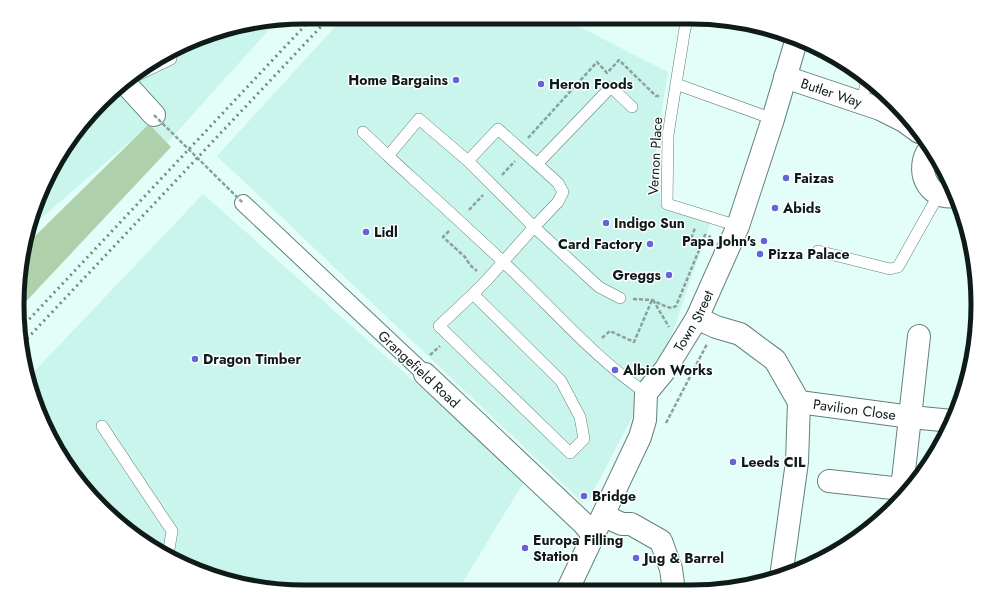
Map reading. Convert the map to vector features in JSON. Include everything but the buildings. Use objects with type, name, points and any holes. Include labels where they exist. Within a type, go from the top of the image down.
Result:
[{"type":"street","name":"Town Street","points":[[646,393],[665,370],[697,318],[738,226],[773,119],[795,44]]},
{"type":"street","name":"Butler Way","points":[[785,77],[880,109],[900,119]]},
{"type":"street","points":[[128,87],[154,115]]},
{"type":"street","points":[[927,153],[922,163],[922,173],[925,182],[931,189],[947,195]]},
{"type":"street","name":"Grangefield Road","points":[[243,203],[583,523],[594,536]]},
{"type":"street","points":[[697,318],[716,327],[740,334],[775,360],[799,402],[797,462],[782,570]]},
{"type":"street","name":"Pavilion Close","points":[[903,487],[919,336]]},
{"type":"street","points":[[570,585],[604,516],[640,437],[645,420],[646,393]]},
{"type":"street","name":"Pavilion Close","points":[[799,402],[946,420]]},
{"type":"street","name":"Pavilion Close","points":[[829,482],[897,493]]},
{"type":"street","points":[[604,516],[622,524],[631,524],[661,541],[671,569],[673,585]]},
{"type":"lane","name":"Vernon Place","points":[[686,24],[668,135],[667,204],[738,226]]},
{"type":"lane","points":[[160,64],[171,58]]},
{"type":"lane","points":[[676,84],[773,119]]},
{"type":"lane","points":[[862,103],[865,86]]},
{"type":"lane","points":[[537,164],[611,87],[632,107]]},
{"type":"lane","points":[[388,156],[419,119],[468,161],[534,227],[599,287],[620,298]]},
{"type":"lane","points":[[468,161],[498,129],[558,183],[562,192],[558,202],[487,280],[439,326],[570,453],[584,440],[580,417],[560,381],[473,294]]},
{"type":"lane","points":[[363,132],[503,262],[591,348],[624,378],[646,393]]},
{"type":"lane","points":[[818,251],[890,269],[898,267],[947,195]]},
{"type":"lane","points":[[102,426],[172,531],[169,550]]},
{"type":"path","points":[[154,115],[243,203]]},
{"type":"path","points":[[696,226],[691,239],[702,243]]},
{"type":"path","points":[[620,298],[652,300],[672,308],[676,306],[705,235]]},
{"type":"path","points":[[652,300],[672,332]]},
{"type":"path","points":[[591,348],[610,330],[634,342],[652,300]]},
{"type":"shaded area","points":[[338,24],[574,24],[668,72],[656,146],[661,205],[711,221],[665,354],[589,500],[582,502],[217,156]]},
{"type":"shaded area","points":[[273,26],[167,143],[149,125],[37,222],[45,197],[71,149],[106,106],[134,82],[164,62],[197,45],[250,29]]},
{"type":"shaded area","points":[[149,124],[171,147],[24,304],[26,268],[32,239]]},
{"type":"shaded area","points":[[203,194],[525,480],[461,585],[304,585],[268,583],[250,580],[214,570],[180,556],[149,538],[106,503],[71,460],[53,429],[45,412],[33,373]]},
{"type":"railway","points":[[25,324],[306,24]]},
{"type":"railway","points":[[26,340],[323,24]]},
{"type":"place","name":"Home Bargains","points":[[456,80]]},
{"type":"place","name":"Heron Foods","points":[[541,84]]},
{"type":"place","name":"Faizas","points":[[786,178]]},
{"type":"place","name":"Abids","points":[[775,208]]},
{"type":"place","name":"Indigo Sun","points":[[606,223]]},
{"type":"place","name":"Lidl","points":[[366,232]]},
{"type":"place","name":"Papa John's","points":[[764,241]]},
{"type":"place","name":"Card Factory","points":[[650,244]]},
{"type":"place","name":"Pizza Palace","points":[[760,254]]},
{"type":"place","name":"Greggs","points":[[669,275]]},
{"type":"place","name":"Dragon Timber","points":[[195,359]]},
{"type":"place","name":"Albion Works","points":[[615,370]]},
{"type":"place","name":"Leeds CIL","points":[[733,462]]},
{"type":"place","name":"Bridge","points":[[584,496]]},
{"type":"place","name":"Europa Filling Station","points":[[525,548]]},
{"type":"place","name":"Jug & Barrel","points":[[636,558]]}]
